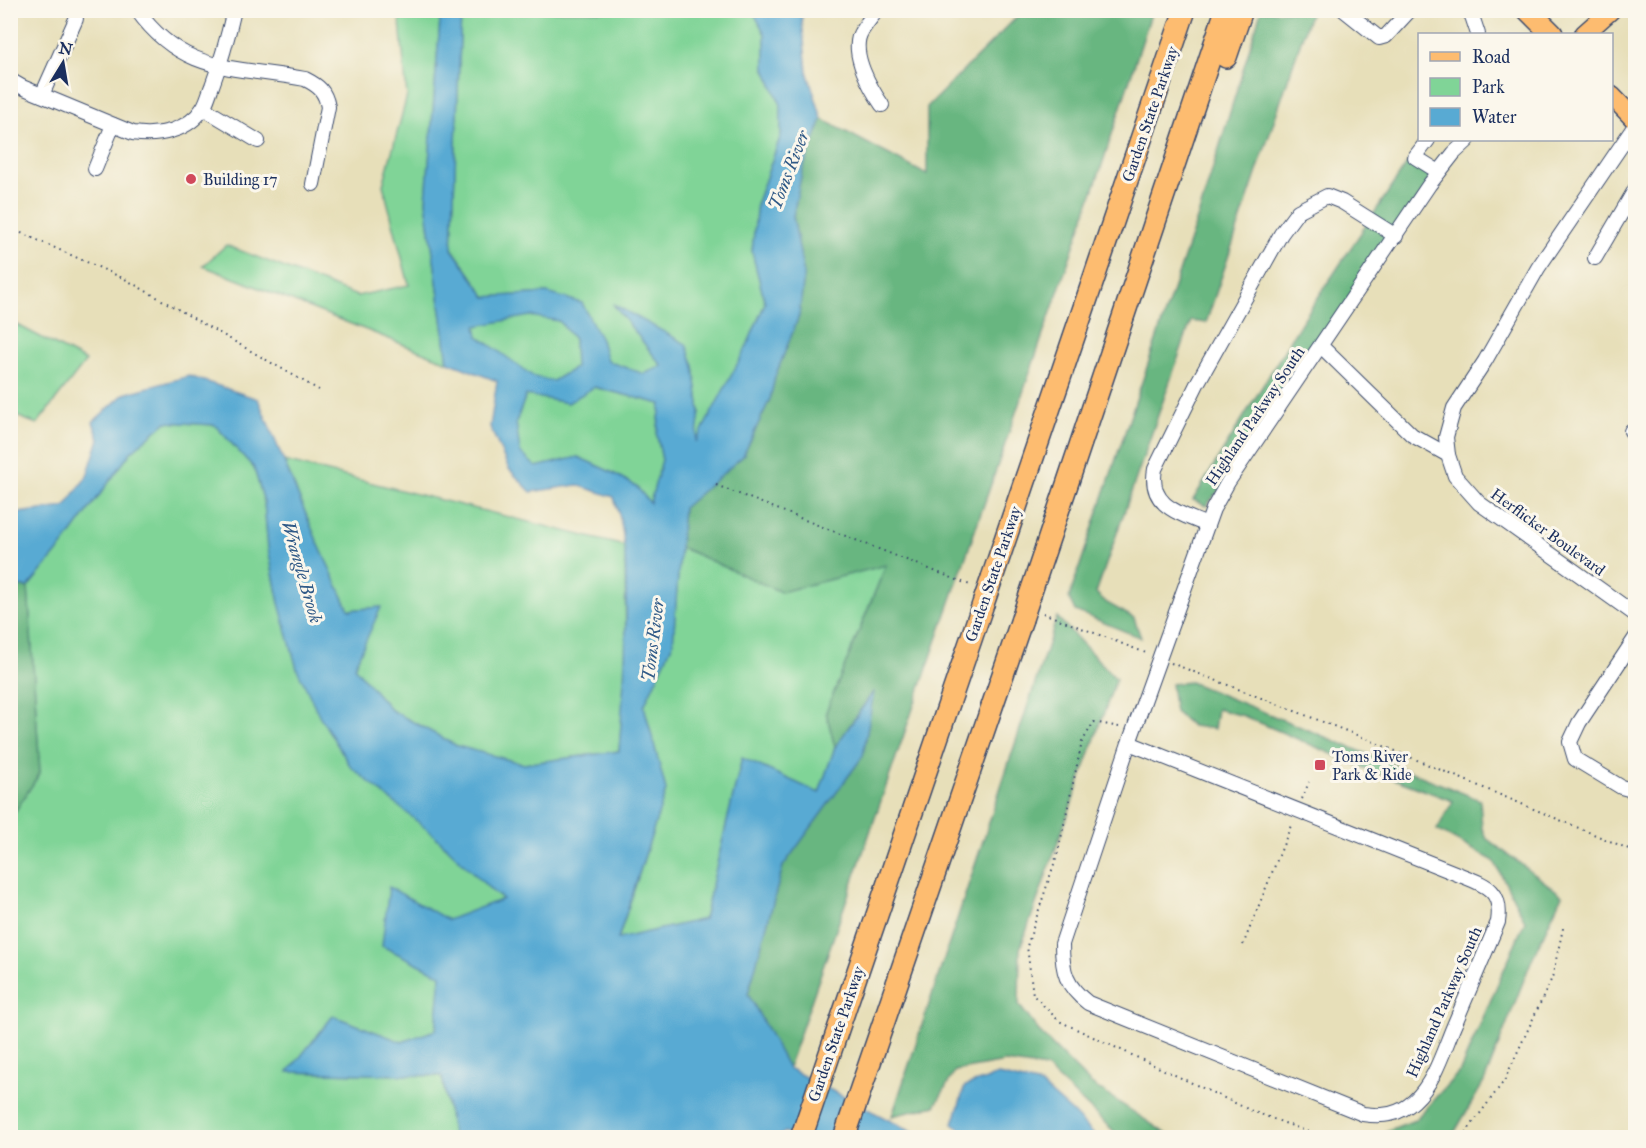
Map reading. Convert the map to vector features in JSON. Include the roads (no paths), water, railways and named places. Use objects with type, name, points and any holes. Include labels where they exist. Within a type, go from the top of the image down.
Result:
[{"type":"highway","name":"Garden State Parkway","points":[[801,1137],[1185,10]]},
{"type":"highway","points":[[844,1137],[1029,608],[1226,10]]},
{"type":"highway","points":[[1178,160],[1199,131],[1242,10]]},
{"type":"highway","points":[[1528,10],[1551,33]]},
{"type":"main road","points":[[1585,33],[1611,10]]},
{"type":"main road","points":[[1613,98],[1635,123]]},
{"type":"street","points":[[137,10],[150,28],[177,50],[219,66],[305,79],[318,86],[325,94],[328,107],[313,184]]},
{"type":"street","points":[[10,80],[133,133],[149,135],[169,132],[192,121],[203,108],[219,66],[234,10]]},
{"type":"street","points":[[877,10],[858,42],[860,60],[868,85],[882,105]]},
{"type":"street","points":[[1344,10],[1379,38],[1386,36],[1410,11]]},
{"type":"street","points":[[1467,10],[1472,16],[1478,33]]},
{"type":"street","points":[[42,95],[76,18]]},
{"type":"street","points":[[203,108],[258,141]]},
{"type":"street","points":[[1448,455],[1446,437],[1454,408],[1485,361],[1538,268],[1635,123]]},
{"type":"street","points":[[96,169],[113,125]]},
{"type":"street","points":[[1427,141],[1415,157],[1439,172]]},
{"type":"street","name":"Highland Parkway South","points":[[1132,737],[1460,874],[1486,886],[1497,897],[1500,911],[1498,922],[1434,1073],[1417,1099],[1399,1112],[1377,1116],[1363,1114],[1088,1003],[1070,987],[1064,972],[1062,944],[1132,737],[1159,658],[1213,509],[1228,482],[1439,172],[1467,141]]},
{"type":"street","points":[[1595,258],[1635,188]]},
{"type":"street","points":[[1207,525],[1159,500],[1155,491],[1155,470],[1198,382],[1281,234],[1298,211],[1327,196],[1341,202],[1396,236]]},
{"type":"street","points":[[1322,346],[1412,435],[1448,455]]},
{"type":"street","name":"Herflicker Boulevard","points":[[1448,455],[1455,476],[1479,503],[1635,615]]},
{"type":"street","points":[[1635,638],[1579,723],[1570,742],[1575,759],[1621,787],[1635,791]]},
{"type":"water","points":[[431,11],[461,11],[452,249],[486,297],[547,293],[582,303],[601,340],[607,361],[644,374],[662,366],[613,304],[686,344],[694,366],[700,412],[696,442],[747,346],[765,303],[752,252],[757,203],[781,135],[781,105],[765,69],[765,34],[753,11],[801,11],[807,71],[822,119],[802,171],[793,216],[804,275],[799,316],[775,377],[770,399],[743,456],[683,508],[673,643],[644,706],[666,790],[618,939],[704,919],[742,758],[819,793],[835,747],[874,691],[863,756],[783,866],[748,994],[788,1068],[912,1132],[927,1137],[801,1138],[785,1132],[776,1138],[453,1137],[442,1076],[288,1072],[333,1016],[402,1042],[436,1030],[441,975],[382,946],[389,887],[448,920],[503,899],[435,836],[351,767],[320,717],[297,669],[279,603],[268,548],[264,502],[254,468],[215,425],[166,422],[131,452],[63,545],[28,587],[11,586],[10,514],[65,507],[87,476],[99,439],[93,422],[124,394],[189,376],[258,399],[317,541],[349,610],[381,607],[354,667],[391,710],[457,746],[524,764],[619,751],[625,652],[626,581],[623,533],[614,497],[577,485],[531,492],[509,469],[490,427],[497,381],[448,362],[426,201],[440,21]],"holes":[[[530,316],[559,321],[574,339],[575,368],[553,381],[534,377],[478,336],[476,326]],[[594,387],[661,404],[657,435],[662,460],[650,503],[636,486],[578,457],[536,467],[520,452],[516,422],[526,395],[568,403]]]},
{"type":"water","points":[[998,1075],[1041,1085],[1096,1137],[971,1137],[953,1124],[965,1086]]},
{"type":"place","name":"Building 17","points":[[191,179]]},
{"type":"place","name":"Toms River Park & Ride","points":[[1320,765]]},
{"type":"water label","name":"Toms River","points":[[789,170]]},
{"type":"water label","name":"Wrangle Brook","points":[[302,572]]},
{"type":"water label","name":"Toms River","points":[[653,640]]}]
